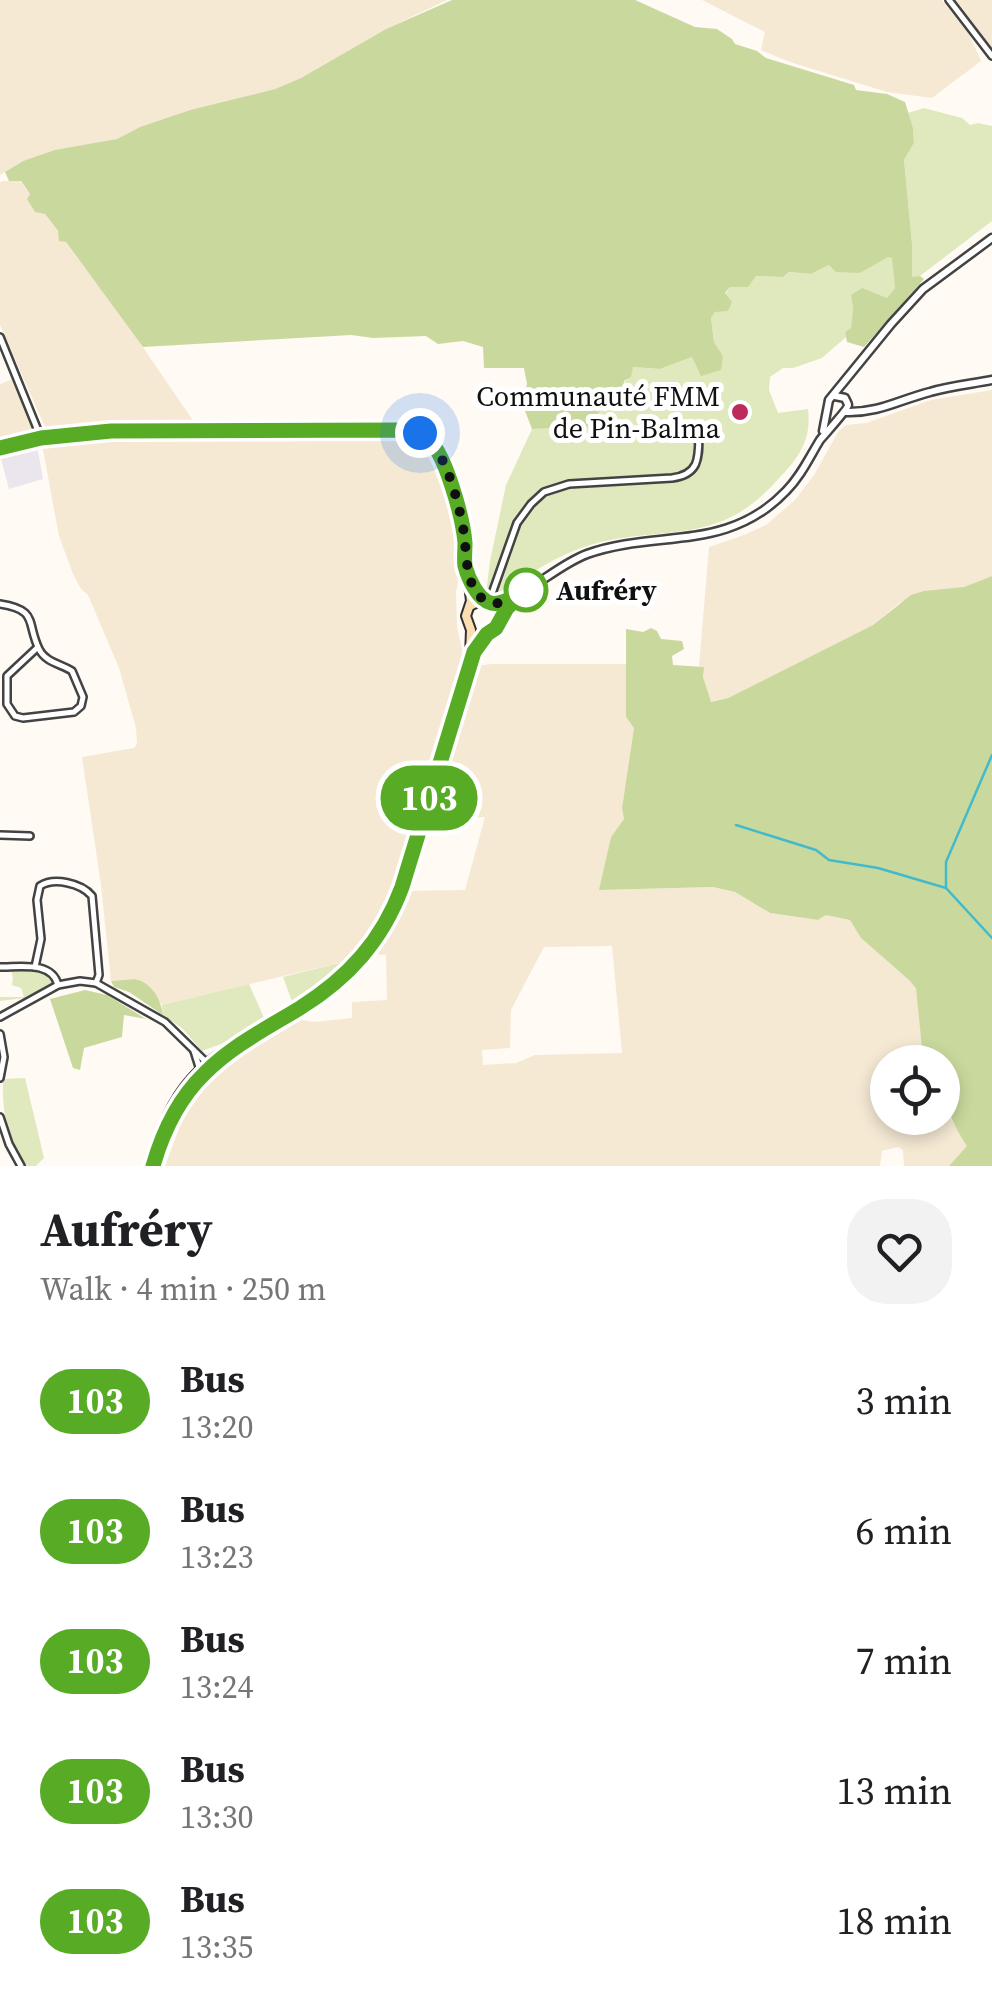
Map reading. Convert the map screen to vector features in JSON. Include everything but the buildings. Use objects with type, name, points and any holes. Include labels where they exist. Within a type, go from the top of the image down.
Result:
[{"type":"main road","points":[[0,448],[41,438],[133,430],[420,433],[436,448],[464,533],[470,606],[466,616],[471,630],[468,669]]},
{"type":"main road","points":[[152,1166],[176,1109],[204,1067],[326,991],[365,954],[388,919],[402,887],[468,669],[477,646],[496,628],[499,618],[499,613],[476,590],[466,568]]},
{"type":"main road","points":[[470,606],[489,602]]},
{"type":"main road","points":[[471,630],[487,634]]},
{"type":"street","points":[[949,0],[992,56]]},
{"type":"street","points":[[819,442],[829,400],[854,370],[923,289],[992,238]]},
{"type":"street","points":[[0,337],[41,438]]},
{"type":"street","points":[[699,428],[697,462],[688,474],[569,484],[540,495],[516,523],[489,602],[503,602],[573,560],[603,549],[706,535],[742,523],[784,493],[805,467],[842,414],[854,370]]},
{"type":"street","points":[[829,408],[832,413],[842,414],[883,409],[939,389],[992,380]]},
{"type":"street","points":[[835,396],[870,411]]},
{"type":"street","points":[[499,618],[526,590]]},
{"type":"street","points":[[0,604],[18,608],[28,616],[38,647],[48,659],[75,676],[82,697],[74,712],[23,718],[9,709],[7,676],[38,647]]},
{"type":"street","points":[[0,835],[30,836]]},
{"type":"street","points":[[35,968],[40,939],[40,886],[51,880],[83,887],[92,896],[99,975],[96,983]]},
{"type":"street","points":[[0,967],[35,968],[54,974],[58,985]]},
{"type":"street","points":[[0,1017],[58,985],[96,983],[165,1022],[180,1034],[204,1067]]},
{"type":"street","points":[[0,1034],[4,1049],[0,1078]]},
{"type":"street","points":[[0,1117],[21,1166]]},
{"type":"shaded area","points":[[0,0],[447,0],[275,89],[190,110],[117,139],[23,161],[0,175]]},
{"type":"shaded area","points":[[702,0],[942,0],[969,34],[981,61],[932,98],[887,92],[761,50],[765,32]]},
{"type":"shaded area","points":[[953,0],[992,0],[992,50],[975,29]]},
{"type":"shaded area","points":[[3,181],[20,181],[127,324],[196,425],[50,431],[45,427],[0,325]]},
{"type":"shaded area","points":[[13,379],[33,428],[25,437],[0,444],[0,384]]},
{"type":"shaded area","points":[[992,390],[992,576],[899,603],[873,625],[728,698],[710,702],[704,667],[699,666],[709,547],[766,525],[795,500],[846,425],[866,423],[931,400]]},
{"type":"shaded area","points":[[140,434],[403,434],[428,443],[437,458],[456,522],[457,627],[462,649],[462,660],[397,874],[376,925],[351,960],[162,1005],[151,988],[135,979],[111,981],[82,757],[134,748],[136,728],[119,668],[59,536],[42,444]]},
{"type":"shaded area","points":[[37,446],[43,479],[9,489],[0,455]]},
{"type":"shaded area","points":[[626,664],[626,717],[634,728],[622,808],[624,819],[611,837],[600,890],[713,887],[735,892],[770,913],[818,920],[826,915],[850,919],[861,938],[916,990],[923,1045],[870,1045],[870,1135],[960,1133],[968,1146],[949,1166],[904,1166],[903,1150],[898,1147],[882,1151],[880,1166],[165,1166],[194,1099],[225,1065],[296,1019],[314,1022],[352,1018],[352,1002],[387,1000],[386,955],[373,954],[399,914],[407,891],[465,890],[485,817],[430,820],[476,666]],"holes":[[[612,946],[622,1053],[535,1055],[516,1063],[483,1065],[482,1050],[510,1048],[511,1010],[544,947]]]},
{"type":"green space","points":[[452,0],[635,0],[695,27],[717,29],[735,44],[766,58],[854,85],[856,90],[887,94],[905,102],[914,143],[904,160],[912,277],[924,279],[864,347],[847,342],[845,332],[851,328],[853,307],[851,295],[862,288],[887,298],[895,288],[892,258],[860,273],[836,272],[829,265],[811,274],[756,276],[748,287],[730,287],[725,293],[732,302],[728,311],[715,312],[711,318],[714,342],[723,356],[721,370],[701,376],[692,357],[660,369],[633,367],[631,377],[623,385],[632,400],[626,404],[616,402],[609,410],[601,410],[587,427],[532,429],[522,403],[527,384],[524,368],[484,368],[483,347],[463,341],[438,344],[426,336],[351,335],[143,347],[66,242],[59,241],[58,231],[45,214],[35,212],[21,181],[9,181],[5,172],[55,150],[117,139],[190,110],[275,89],[386,29]]},
{"type":"green space","points":[[924,108],[962,118],[970,125],[992,126],[992,221],[920,276],[912,278],[904,160],[914,143],[908,113]]},
{"type":"green space","points":[[888,256],[893,258],[895,288],[887,298],[853,307],[851,329],[822,358],[783,368],[770,377],[769,390],[778,413],[808,409],[808,429],[793,462],[758,499],[733,516],[699,528],[590,545],[541,567],[496,598],[486,594],[506,485],[532,429],[586,427],[608,406],[626,404],[632,400],[623,386],[633,367],[660,369],[692,357],[720,365],[723,356],[714,342],[711,318],[730,287],[756,276],[811,274],[829,265],[860,273]]},
{"type":"green space","points":[[992,576],[992,1166],[949,1166],[967,1146],[960,1134],[960,1045],[922,1045],[916,989],[861,938],[850,920],[770,913],[735,892],[713,887],[599,890],[611,837],[624,819],[622,808],[634,728],[626,717],[626,629],[643,632],[651,628],[661,639],[682,641],[684,649],[672,656],[673,665],[704,667],[711,702],[728,698],[873,625],[911,595],[964,587]]},
{"type":"green space","points":[[351,960],[324,985],[293,1004],[283,977]]},
{"type":"green space","points":[[11,970],[44,972],[53,979],[52,983],[24,998],[0,1001],[0,997],[24,997],[21,988],[12,985]]},
{"type":"green space","points":[[135,979],[155,992],[163,1015],[129,992],[114,987],[111,981]]},
{"type":"green space","points":[[249,984],[265,1020],[202,1051],[183,1029],[163,1015],[162,1005]]},
{"type":"green space","points":[[85,990],[107,995],[146,1019],[124,1015],[122,1037],[84,1048],[80,1070],[73,1068],[50,999]]},
{"type":"green space","points":[[25,1078],[44,1158],[36,1166],[26,1166],[20,1156],[5,1114],[3,1079]]},
{"type":"waterway","points":[[946,888],[946,862],[992,755]]},
{"type":"waterway","points":[[736,825],[816,850],[829,860],[878,868],[946,888],[992,938]]},
{"type":"bus line","name":"103","points":[[0,448],[41,438],[133,430],[420,433],[436,448],[450,483],[464,533],[466,568],[476,590],[492,604],[526,590],[474,652],[402,887],[375,940],[351,970],[326,991],[237,1047],[201,1076],[176,1109],[153,1166]]},
{"type":"place","name":"Communauté FMM de Pin-Balma","points":[[740,412]]},
{"type":"place","name":"Aufréry","points":[[526,590]]},
{"type":"route","points":[[420,433],[436,448],[450,483],[464,533],[466,568],[476,590],[492,604],[526,590]]}]
